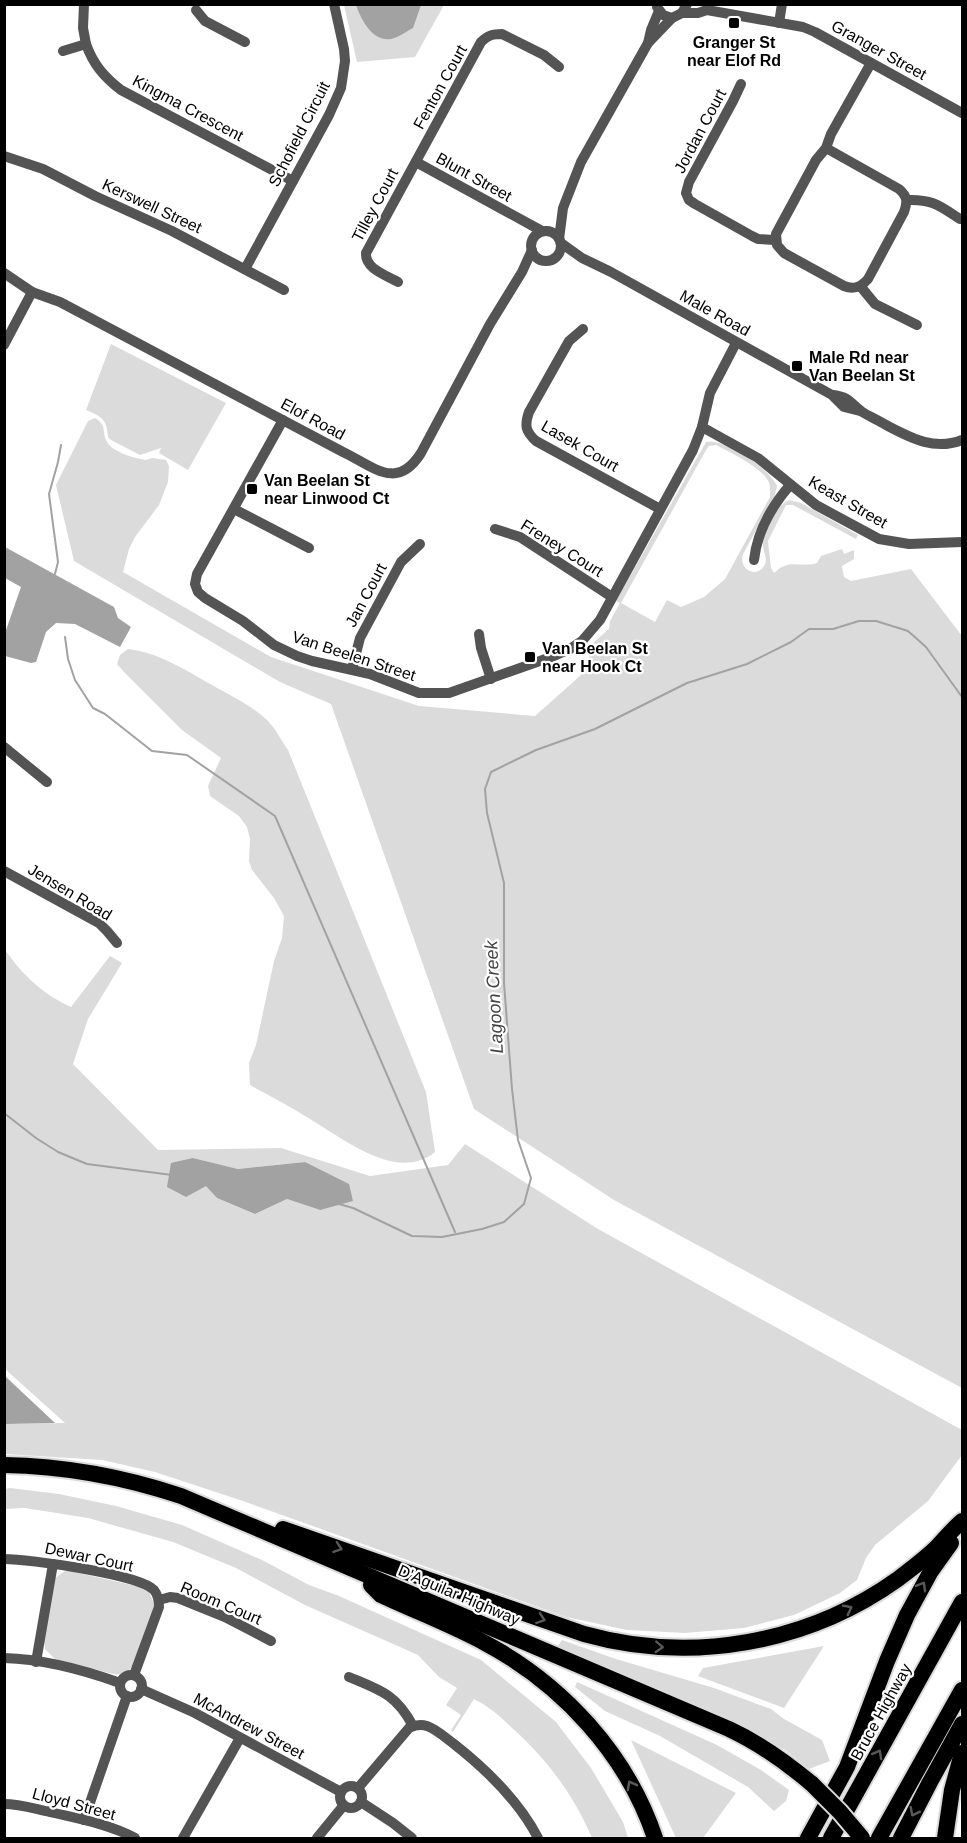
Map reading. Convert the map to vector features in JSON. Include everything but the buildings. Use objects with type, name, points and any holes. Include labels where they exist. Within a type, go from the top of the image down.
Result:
[{"type":"highway","name":"D'Aguilar Highway","points":[[4,1465],[64,1469],[102,1475],[162,1490],[735,1732],[775,1756],[840,1812],[862,1839]]},
{"type":"highway","name":"D'Aguilar Highway","points":[[4,1473],[68,1476],[114,1485],[197,1511],[371,1586],[381,1595],[483,1642],[529,1670],[552,1688],[597,1734],[619,1765],[640,1804],[655,1839]]},
{"type":"highway","points":[[202,1505],[216,1506],[243,1515],[584,1634],[625,1644],[680,1648],[728,1646],[762,1640],[839,1614],[898,1579],[963,1521]]},
{"type":"highway","points":[[808,1839],[847,1767],[907,1615],[931,1571],[963,1528]]},
{"type":"highway","points":[[371,1586],[729,1738],[810,1788],[852,1839]]},
{"type":"highway","name":"Bruce Highway","points":[[831,1839],[963,1602]]},
{"type":"highway","points":[[879,1839],[963,1690]]},
{"type":"highway","points":[[901,1839],[963,1724]]},
{"type":"highway","points":[[945,1839],[952,1790],[963,1753]]},
{"type":"street","name":"Kingma Crescent","points":[[84,4],[82,28],[86,44],[91,57],[108,80],[121,90],[293,181]]},
{"type":"street","name":"Schofield Circuit","points":[[245,269],[329,115],[341,88],[345,49],[334,4]]},
{"type":"street","points":[[778,23],[782,4]]},
{"type":"street","points":[[657,6],[667,17],[680,12]]},
{"type":"street","points":[[648,43],[657,6]]},
{"type":"street","name":"Granger Street","points":[[680,12],[698,13],[703,8],[803,27],[963,113]]},
{"type":"street","points":[[193,9],[205,21],[245,42]]},
{"type":"street","points":[[563,208],[532,245],[534,255],[541,260],[549,261],[560,253],[563,208],[580,162],[648,43],[680,12]]},
{"type":"street","name":"Fenton Court","points":[[416,162],[481,42],[487,36],[495,34],[509,36],[544,55],[559,67]]},
{"type":"street","points":[[63,51],[86,44]]},
{"type":"street","points":[[826,148],[899,189],[905,194],[907,200],[904,212],[884,250],[868,279],[861,286],[849,288],[804,264],[780,249],[775,240],[778,229],[816,160],[826,148],[831,134],[871,63]]},
{"type":"street","name":"Jordan Court","points":[[741,84],[734,102],[681,194],[694,204],[758,239],[775,240]]},
{"type":"street","name":"Kerswell Street","points":[[4,156],[43,169],[95,196],[172,231],[284,290]]},
{"type":"street","name":"Blunt Street","points":[[416,162],[545,231]]},
{"type":"street","name":"Tilley Court","points":[[398,282],[371,267],[366,259],[366,253],[416,162]]},
{"type":"street","points":[[907,200],[930,201],[960,219]]},
{"type":"street","name":"Blunt Street","points":[[519,218],[532,245]]},
{"type":"street","points":[[545,231],[556,235],[560,241]]},
{"type":"street","name":"Male Road","points":[[560,241],[582,258],[832,395],[844,407],[860,411],[921,442],[936,445],[962,442]]},
{"type":"street","name":"Elof Road","points":[[4,273],[32,292],[60,302],[381,471],[397,474],[407,470],[416,461],[427,443],[490,324],[522,272],[532,245]]},
{"type":"street","name":"Male Road","points":[[556,257],[582,258]]},
{"type":"street","name":"Elof Road","points":[[522,272],[541,260]]},
{"type":"street","points":[[861,286],[875,304],[917,325]]},
{"type":"street","points":[[4,345],[32,292]]},
{"type":"street","name":"Lasek Court","points":[[583,329],[569,341],[529,412],[526,429],[536,441],[660,509]]},
{"type":"street","name":"Van Beelen Street","points":[[283,420],[197,574],[195,584],[198,592],[243,621],[274,645],[312,661],[370,674],[413,691],[433,694],[449,693],[570,649],[591,631],[693,450],[702,427],[710,393],[736,343]]},
{"type":"street","name":"Keast Street","points":[[702,427],[758,458],[816,505],[879,539],[909,544],[963,542]]},
{"type":"street","points":[[754,560],[758,535],[790,485]]},
{"type":"street","points":[[234,508],[309,548]]},
{"type":"street","name":"Freney Court","points":[[495,529],[520,537],[612,597]]},
{"type":"street","name":"Jan Court","points":[[352,669],[360,638],[385,590],[401,562],[420,544]]},
{"type":"street","points":[[479,634],[491,679]]},
{"type":"street","points":[[4,747],[47,782]]},
{"type":"street","name":"Jensen Road","points":[[4,871],[99,923],[117,943]]},
{"type":"street","name":"Dewar Court","points":[[4,1559],[53,1564],[140,1583],[153,1589],[159,1600]]},
{"type":"street","points":[[36,1662],[53,1564]]},
{"type":"street","name":"Room Court","points":[[159,1600],[170,1597],[178,1598],[225,1617],[271,1641]]},
{"type":"street","points":[[134,1675],[158,1613],[159,1600]]},
{"type":"street","points":[[4,1658],[77,1670],[120,1683]]},
{"type":"street","points":[[127,1675],[134,1675],[142,1682],[141,1689],[134,1696],[128,1696],[122,1692],[120,1683],[127,1675]]},
{"type":"street","points":[[349,1677],[395,1699],[413,1726]]},
{"type":"street","name":"McAndrew Street","points":[[141,1689],[195,1713],[341,1792]]},
{"type":"street","points":[[84,1820],[128,1696]]},
{"type":"street","points":[[358,1788],[404,1732],[417,1725],[429,1727],[468,1755],[507,1795],[538,1839]]},
{"type":"street","points":[[183,1839],[240,1738]]},
{"type":"street","points":[[349,1786],[358,1788],[362,1794],[361,1802],[354,1808],[344,1805],[340,1799],[341,1792],[349,1786]]},
{"type":"street","points":[[361,1802],[412,1839]]},
{"type":"street","name":"Lloyd Street","points":[[4,1804],[20,1805],[84,1820],[125,1833],[135,1839]]},
{"type":"street","points":[[317,1839],[344,1805]]},
{"type":"shaded area","points":[[356,4],[421,5],[413,28],[399,36],[384,39],[373,33],[364,23]]},
{"type":"shaded area","points":[[344,5],[444,5],[415,57],[357,62]]},
{"type":"shaded area","points":[[111,344],[226,403],[188,470],[159,453],[161,448],[140,455],[111,440],[108,437],[105,422],[96,414],[86,410]]},
{"type":"shaded area","points":[[95,418],[101,423],[106,440],[118,451],[146,460],[152,458],[166,460],[169,466],[168,482],[159,505],[135,537],[123,572],[271,657],[419,706],[535,716],[581,675],[590,656],[587,648],[609,629],[610,621],[620,603],[616,601],[706,442],[723,445],[746,456],[766,472],[777,486],[774,498],[743,554],[745,568],[757,572],[764,566],[766,561],[763,549],[765,532],[780,507],[789,500],[801,503],[858,535],[856,539],[793,505],[786,505],[768,541],[771,568],[774,573],[786,565],[817,563],[821,556],[842,549],[844,554],[854,550],[854,559],[842,566],[844,577],[851,581],[911,569],[962,636],[962,1388],[614,1200],[474,1109],[331,704],[280,682],[74,561],[56,485],[88,421]],"holes":[[[716,445],[763,474],[769,483],[770,497],[725,579],[704,597],[681,607],[667,600],[655,622],[621,603],[706,450],[709,446]]]},
{"type":"shaded area","points":[[5,547],[114,607],[118,618],[131,627],[120,647],[75,624],[56,623],[46,632],[36,662],[31,663],[5,656],[5,633],[21,587],[5,578]]},
{"type":"shaded area","points":[[128,649],[151,654],[172,663],[248,705],[270,723],[288,750],[426,1092],[435,1152],[420,1160],[404,1163],[371,1155],[250,1085],[249,1063],[256,1045],[274,961],[282,938],[284,916],[274,898],[252,870],[249,861],[250,839],[247,827],[239,816],[210,796],[208,786],[221,758],[182,730],[117,664],[120,655]]},
{"type":"shaded area","points":[[5,950],[34,983],[71,1007],[110,956],[122,963],[88,1019],[73,1064],[158,1150],[281,1148],[370,1176],[448,1165],[465,1144],[598,1229],[962,1430],[962,1455],[928,1501],[875,1545],[866,1558],[857,1580],[840,1593],[794,1615],[744,1628],[685,1633],[627,1630],[566,1617],[243,1501],[155,1472],[102,1460],[5,1454],[5,1424],[65,1423],[5,1369]],"holes":[[[193,1158],[238,1169],[305,1162],[320,1210],[287,1199],[255,1214],[217,1198],[206,1185]]]},
{"type":"shaded area","points":[[193,1158],[238,1169],[305,1162],[349,1184],[353,1201],[320,1210],[287,1199],[255,1214],[217,1198],[206,1186],[186,1197],[167,1187],[171,1163]]},
{"type":"shaded area","points":[[5,1376],[55,1423],[5,1424]]},
{"type":"shaded area","points":[[5,1489],[59,1494],[116,1506],[182,1525],[262,1560],[309,1585],[339,1596],[481,1660],[556,1722],[591,1768],[623,1822],[628,1838],[592,1838],[568,1792],[547,1764],[524,1739],[489,1708],[474,1699],[453,1732],[451,1730],[461,1715],[446,1705],[457,1688],[439,1677],[418,1655],[305,1605],[236,1568],[173,1542],[88,1518],[25,1508],[5,1509]]},
{"type":"shaded area","points":[[65,1571],[136,1586],[149,1592],[155,1606],[140,1651],[127,1672],[113,1674],[55,1659],[45,1649],[44,1641],[55,1578]]},
{"type":"shaded area","points":[[562,1640],[616,1659],[714,1688],[771,1709],[822,1740],[830,1761],[809,1769],[785,1750],[730,1719],[557,1647]]},
{"type":"shaded area","points":[[824,1646],[784,1708],[698,1676],[703,1668]]},
{"type":"shaded area","points":[[577,1682],[717,1745],[761,1770],[789,1790],[786,1801],[774,1811],[748,1787],[660,1736],[605,1711],[575,1687]]},
{"type":"shaded area","points":[[631,1740],[736,1793],[703,1838],[676,1838]]},
{"type":"waterway","points":[[55,574],[58,562],[49,494],[61,445]]},
{"type":"waterway","name":"Lagoon Creek","points":[[339,1204],[353,1208],[412,1236],[442,1237],[504,1222],[524,1204],[531,1178],[518,1140],[512,1089],[504,983],[504,883],[487,813],[485,789],[491,772],[536,750],[595,729],[687,683],[747,664],[791,642],[809,629],[833,629],[859,621],[876,621],[908,631],[926,647],[962,697]]},
{"type":"waterway","points":[[65,637],[68,659],[75,680],[93,708],[105,714],[152,751],[187,755],[275,816],[455,1232]]},
{"type":"waterway","name":"Lagoon Creek","points":[[4,1113],[58,1152],[87,1164],[172,1175]]},
{"type":"place","name":"Granger St near Elof Rd","points":[[734,23]]},
{"type":"place","name":"Male Rd near Van Beelan St","points":[[797,366]]},
{"type":"place","name":"Van Beelan St near Linwood Ct","points":[[252,489]]},
{"type":"place","name":"Van Beelan St near Hook Ct","points":[[530,657]]}]
